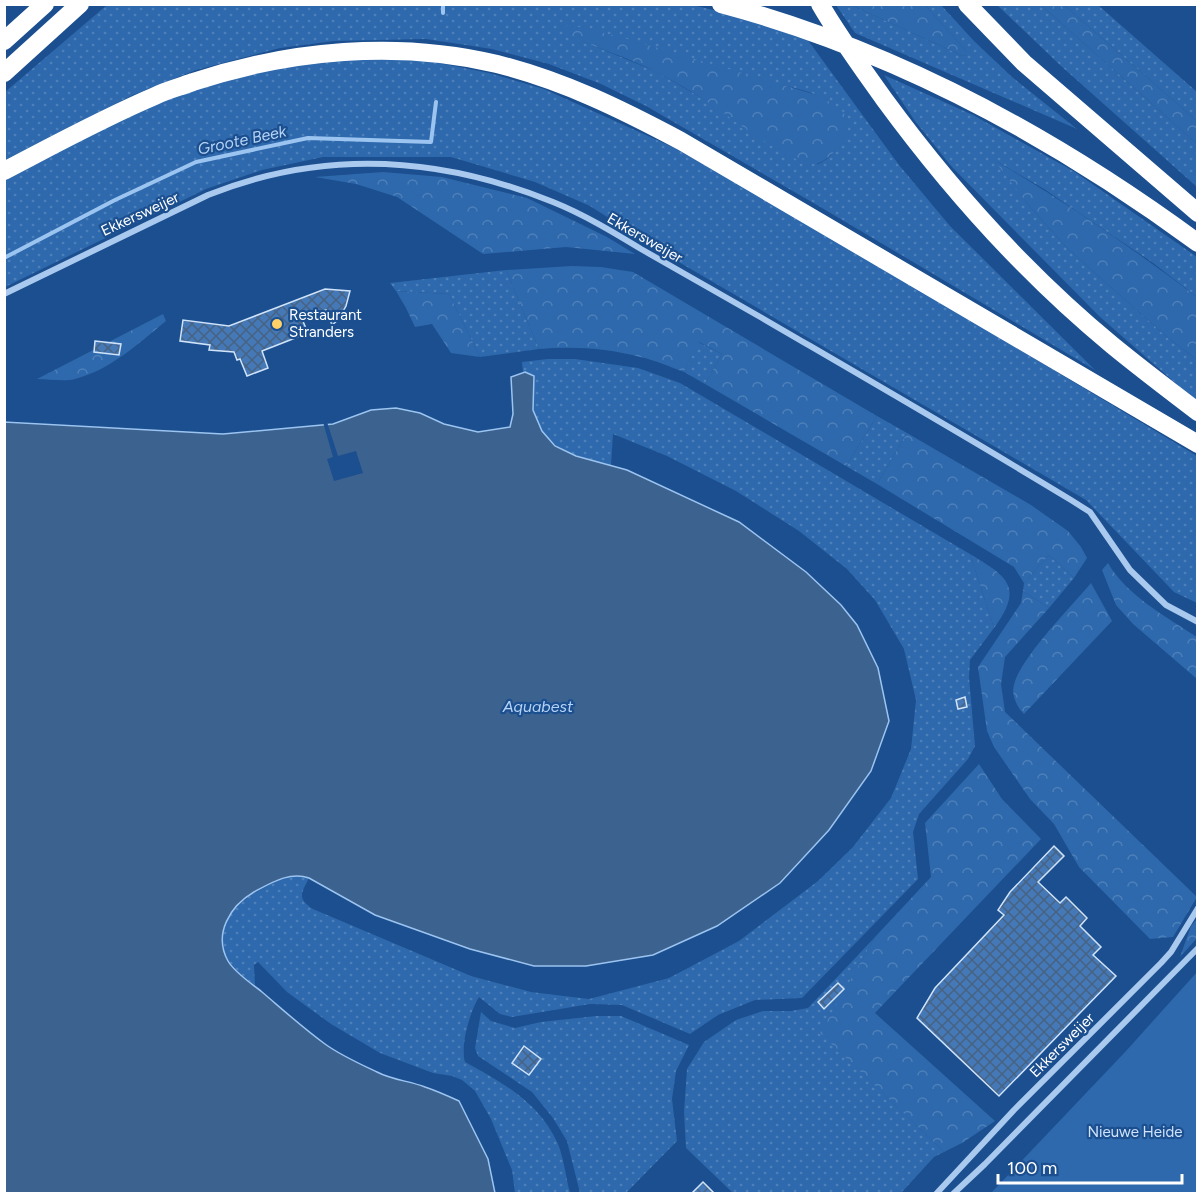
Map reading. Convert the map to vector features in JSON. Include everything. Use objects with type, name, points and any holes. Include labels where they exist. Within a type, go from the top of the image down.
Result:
[{"type":"highway","points":[[4,41],[45,4]]},
{"type":"highway","points":[[4,73],[80,4]]},
{"type":"highway","points":[[721,4],[803,29],[876,58],[981,105],[1067,153],[1146,204],[1197,243]]},
{"type":"highway","points":[[820,4],[863,71],[908,131],[988,226],[1041,282],[1111,344],[1197,412]]},
{"type":"highway","points":[[967,4],[1024,63],[1197,213]]},
{"type":"highway","points":[[4,171],[157,95],[225,72],[278,59],[375,50],[420,53],[496,64],[552,81],[615,106],[643,121],[932,286],[1197,444]]},
{"type":"street","name":"Ekkersweijer","points":[[4,294],[208,195],[282,172],[335,164],[394,164],[426,166],[478,176],[554,202],[606,229],[845,366],[1071,500],[1090,512],[1130,570],[1166,605],[1197,622]]},
{"type":"street","name":"Ekkersweijer","points":[[936,1194],[1014,1110],[1161,963],[1171,952],[1197,908]]},
{"type":"street","name":"Ekkersweijer","points":[[953,1194],[1197,948]]},
{"type":"green space","points":[[107,5],[693,5],[765,23],[807,39],[899,165],[950,226],[1095,370],[646,106],[601,84],[549,64],[492,49],[426,39],[334,41],[280,48],[196,70],[133,95],[5,160],[5,92]],"holes":[[[577,39],[791,87],[822,98],[835,106],[848,119],[835,151],[825,161],[818,164],[745,127],[707,101],[655,71]]]},
{"type":"green space","points":[[836,5],[851,5],[963,56],[966,55],[967,52],[925,5],[941,5],[1012,77],[1077,129],[855,33]]},
{"type":"green space","points":[[851,5],[925,5],[967,52],[967,55],[963,56]]},
{"type":"green space","points":[[997,5],[1041,5],[1197,144],[1197,187],[1061,66]]},
{"type":"green space","points":[[1041,5],[1064,5],[1197,121],[1197,144]]},
{"type":"green space","points":[[1064,5],[1098,5],[1197,92],[1197,121]]},
{"type":"green space","points":[[566,26],[624,38],[820,96],[846,115],[849,125],[847,133],[838,148],[825,160],[812,164],[801,161],[774,147],[703,99],[664,76],[565,34],[563,31]]},
{"type":"green space","points":[[336,58],[424,60],[489,73],[544,89],[677,149],[927,294],[1197,456],[1197,603],[1174,592],[1086,500],[665,254],[590,206],[535,182],[451,157],[323,157],[262,170],[206,189],[5,287],[5,176],[159,99],[226,78]]},
{"type":"green space","points":[[884,75],[973,115],[1075,172],[1197,257],[1197,297],[1153,263],[1044,189],[996,161],[1026,202],[1066,247],[1167,337],[1197,360],[1197,402],[1099,316],[951,166],[915,121]]},
{"type":"green space","points":[[994,160],[1098,226],[1197,297],[1197,360],[1167,337],[1066,247],[1026,202]]},
{"type":"green space","points":[[383,172],[442,177],[527,198],[607,237],[635,254],[566,247],[483,254],[397,197],[356,184],[315,177]]},
{"type":"green space","points":[[572,266],[601,267],[633,272],[877,416],[846,466],[705,384],[722,354],[699,342],[684,372],[651,360],[603,350],[539,349],[506,270]]},
{"type":"green space","points":[[506,270],[539,349],[480,357],[449,294],[396,291],[390,283]]},
{"type":"green space","points":[[396,291],[449,294],[480,357],[451,353],[432,324],[415,327]]},
{"type":"green space","points":[[163,314],[166,321],[112,363],[88,375],[71,380],[37,379]]},
{"type":"green space","points":[[698,342],[722,354],[705,384],[684,372]]},
{"type":"green space","points":[[575,359],[638,368],[680,383],[970,554],[994,628],[970,660],[969,677],[975,746],[968,759],[919,814],[913,832],[918,879],[802,998],[755,1000],[718,1015],[690,1034],[622,1005],[590,1004],[512,1017],[500,1014],[479,997],[467,1029],[464,1047],[465,1062],[519,1095],[541,1116],[558,1144],[570,1193],[515,1193],[512,1170],[491,1119],[475,1091],[462,1080],[452,1076],[433,1073],[380,1053],[331,1024],[287,992],[258,962],[254,965],[255,986],[234,969],[226,956],[223,932],[232,913],[259,890],[279,880],[304,876],[309,878],[302,895],[303,899],[313,909],[471,976],[531,992],[589,999],[669,978],[739,941],[818,881],[853,847],[891,798],[911,749],[916,700],[904,649],[875,600],[847,569],[799,531],[736,491],[667,456],[613,434],[611,465],[574,454],[552,442],[537,423],[533,409],[534,377],[523,372],[522,362]]},
{"type":"green space","points":[[877,416],[907,433],[877,484],[846,466]]},
{"type":"green space","points":[[907,433],[1031,505],[1068,531],[1087,558],[1074,578],[1049,555],[1024,583],[1014,567],[877,484]]},
{"type":"green space","points":[[970,554],[1002,576],[1010,592],[1003,614],[994,628]]},
{"type":"green space","points":[[1049,555],[1074,578],[1049,608],[1023,591],[1024,583]]},
{"type":"green space","points":[[1108,563],[1116,575],[1136,595],[1197,637],[1197,679],[1133,624],[1116,605],[1102,570]]},
{"type":"green space","points":[[1091,583],[1112,621],[1024,714],[1013,693],[1018,674],[1036,647]]},
{"type":"green space","points":[[1023,591],[1049,608],[1005,657],[1001,684],[1005,712],[1197,897],[1173,937],[1150,939],[1079,867],[1054,824],[1030,799],[994,747],[987,731],[978,667],[1021,603]]},
{"type":"green space","points":[[979,764],[1002,799],[1041,839],[875,1013],[995,1121],[944,1152],[820,1033],[875,937],[931,877],[925,823]]},
{"type":"green space","points":[[1197,919],[1197,938],[1180,957],[1191,926]]},
{"type":"green space","points":[[875,937],[821,1033],[944,1152],[934,1157],[901,1193],[734,1194],[686,1148],[684,1112],[687,1069],[704,1042],[736,1020],[763,1011],[791,1011],[808,1008]]},
{"type":"green space","name":"Nieuwe Heide","points":[[1197,972],[1197,1193],[988,1193],[992,1192],[1126,1051]]},
{"type":"green space","points":[[481,1012],[491,1021],[515,1028],[541,1022],[596,1016],[621,1016],[689,1045],[676,1071],[672,1099],[677,1141],[626,1193],[580,1193],[567,1141],[553,1118],[532,1092],[478,1056],[475,1048]]},
{"type":"water","name":"Aquabest","points":[[525,372],[534,376],[533,410],[542,431],[555,446],[576,456],[627,470],[739,522],[806,572],[841,605],[857,625],[878,668],[889,721],[871,771],[829,830],[780,883],[717,926],[653,955],[586,966],[534,966],[470,949],[375,915],[302,876],[288,877],[274,882],[254,892],[238,905],[226,922],[222,941],[228,961],[235,970],[309,1032],[337,1052],[383,1075],[419,1085],[459,1101],[488,1159],[495,1193],[5,1193],[4,422],[223,434],[333,424],[371,410],[396,408],[420,413],[444,424],[478,432],[510,427],[513,414],[511,377]]},
{"type":"pier","points":[[323,422],[327,422],[338,456],[356,451],[363,473],[334,481],[327,459],[333,457]]},
{"type":"building","points":[[325,289],[350,291],[346,306],[338,320],[332,325],[326,310],[302,319],[308,333],[262,351],[268,368],[247,376],[240,359],[237,360],[234,352],[209,350],[210,345],[180,341],[183,320],[229,326]]},
{"type":"building","points":[[95,341],[121,344],[119,355],[94,352]]},
{"type":"building","points":[[965,697],[967,707],[958,709],[956,700]]},
{"type":"building","points":[[1054,846],[1064,856],[1038,882],[1060,903],[1066,897],[1087,918],[1080,926],[1101,947],[1093,955],[1116,976],[999,1096],[917,1018],[935,988],[1004,915],[998,910],[1010,892]]},
{"type":"building","points":[[838,983],[844,989],[824,1009],[818,1002]]},
{"type":"building","points":[[524,1046],[541,1059],[529,1075],[512,1063]]},
{"type":"building","points":[[703,1182],[715,1194],[691,1194]]},
{"type":"waterway","name":"Groote Beek","points":[[443,4],[443,13]]},
{"type":"waterway","name":"Groote Beek","points":[[4,258],[115,200],[196,162],[308,138],[431,142],[436,102]]},
{"type":"place","name":"Restaurant Stranders","points":[[277,324]]}]
